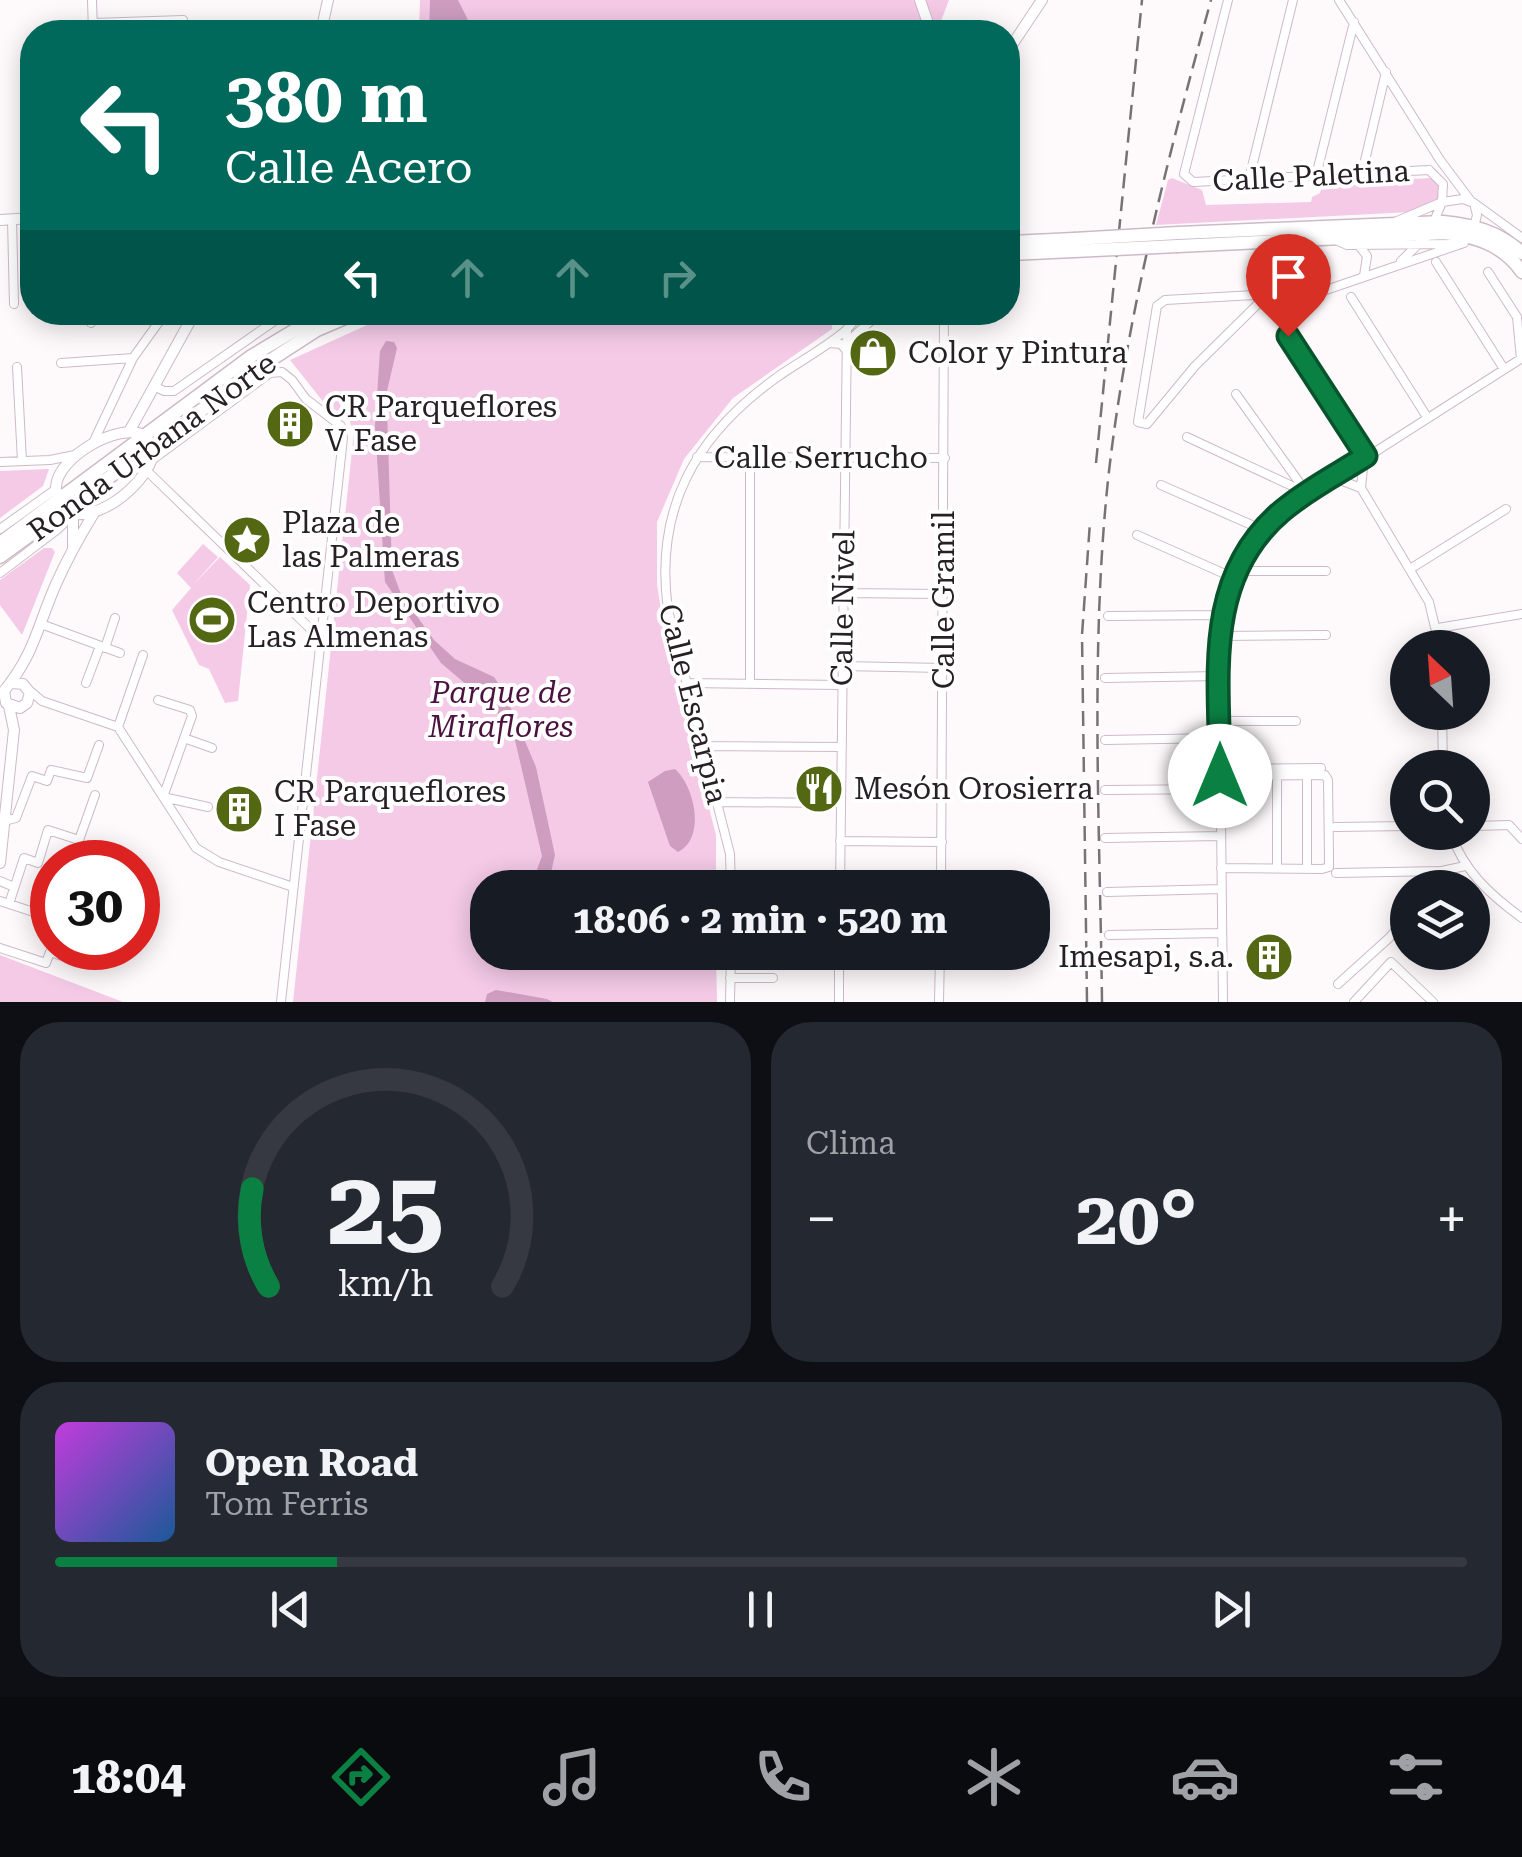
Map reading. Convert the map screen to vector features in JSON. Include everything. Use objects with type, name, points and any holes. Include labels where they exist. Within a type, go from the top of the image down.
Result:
[{"type":"main road","points":[[1020,252],[1074,245],[1393,224],[1501,236],[1522,253]]},
{"type":"main road","points":[[1178,240],[1332,239],[1432,228]]},
{"type":"main road","points":[[1470,235],[1499,249],[1522,272]]},
{"type":"main road","points":[[1020,243],[1074,245]]},
{"type":"main road","name":"Ronda Urbana Norte","points":[[149,447],[250,357],[304,325]]},
{"type":"main road","name":"Ronda Urbana Norte","points":[[0,543],[63,497],[149,447],[266,362],[329,325]]},
{"type":"main road","name":"Ronda Urbana Norte","points":[[0,558],[63,497]]},
{"type":"street","points":[[1020,33],[1042,0]]},
{"type":"street","name":"Calle Paletina","points":[[1228,0],[1184,174],[1192,182],[1429,170]]},
{"type":"street","points":[[1249,179],[1293,0]]},
{"type":"street","points":[[1269,293],[1195,366],[1147,424],[1138,422],[1158,306],[1165,300],[1269,293],[1322,291],[1470,235],[1477,214],[1339,0]]},
{"type":"street","points":[[1316,176],[1354,22]]},
{"type":"street","points":[[1362,174],[1386,72]]},
{"type":"street","points":[[1388,268],[1405,260],[1432,228],[1442,202],[1443,184],[1429,170],[1440,160]]},
{"type":"street","points":[[1393,224],[1442,202],[1472,202],[1522,238]]},
{"type":"street","points":[[6,219],[14,304]]},
{"type":"street","points":[[1332,239],[1356,245],[1419,246],[1470,235]]},
{"type":"street","points":[[1356,245],[1367,256],[1364,276]]},
{"type":"street","points":[[1436,262],[1504,369]]},
{"type":"street","points":[[1223,1002],[1218,636],[1234,578],[1263,530],[1307,492],[1521,358],[1517,317],[1488,272]]},
{"type":"street","points":[[1351,297],[1427,417]]},
{"type":"street","points":[[93,444],[133,358],[157,325]]},
{"type":"street","points":[[0,462],[50,460],[80,453],[130,430],[187,325]]},
{"type":"street","points":[[154,386],[174,391],[269,325]]},
{"type":"street","name":"Calle Escarpia","points":[[730,870],[718,802],[668,610],[663,576],[666,538],[676,499],[716,430],[740,406],[851,325]]},
{"type":"street","points":[[824,344],[834,342],[846,350],[866,325]]},
{"type":"street","name":"Calle Gramil","points":[[941,870],[944,325]]},
{"type":"street","name":"Calle Nivel","points":[[840,870],[847,329]]},
{"type":"street","points":[[1288,336],[1365,456],[1360,488],[1429,602],[1438,628],[1522,614]]},
{"type":"street","points":[[61,362],[133,358]]},
{"type":"street","points":[[17,367],[22,461]]},
{"type":"street","points":[[149,447],[270,373],[282,372],[306,399],[341,426],[343,438],[322,640],[280,1002]]},
{"type":"street","points":[[1236,394],[1307,492]]},
{"type":"street","points":[[130,430],[149,447]]},
{"type":"street","points":[[1187,437],[1307,492]]},
{"type":"street","points":[[0,864],[14,730],[25,705],[30,654],[40,624],[72,549],[95,512],[124,493],[147,471],[149,447]]},
{"type":"street","points":[[58,529],[63,497],[80,453]]},
{"type":"street","name":"Calle Serrucho","points":[[697,457],[945,458]]},
{"type":"street","points":[[750,458],[750,684]]},
{"type":"street","points":[[50,460],[58,468],[73,530],[72,549]]},
{"type":"street","points":[[1354,464],[1360,476]]},
{"type":"street","points":[[147,471],[322,640]]},
{"type":"street","points":[[1332,477],[1360,488]]},
{"type":"street","points":[[1162,485],[1263,530]]},
{"type":"street","points":[[63,497],[95,512]]},
{"type":"street","points":[[0,529],[63,497]]},
{"type":"street","points":[[1410,569],[1506,509]]},
{"type":"street","points":[[0,572],[58,529],[66,526],[73,530]]},
{"type":"street","points":[[1138,535],[1234,578]]},
{"type":"street","points":[[1240,566],[1250,570],[1326,571]]},
{"type":"street","points":[[843,593],[944,594]]},
{"type":"street","points":[[1108,616],[1222,615]]},
{"type":"street","points":[[86,683],[115,618]]},
{"type":"street","points":[[40,624],[120,653]]},
{"type":"street","points":[[1218,636],[1326,635]]},
{"type":"street","points":[[14,730],[4,693],[30,654]]},
{"type":"street","points":[[118,728],[143,655]]},
{"type":"street","points":[[842,666],[943,668]]},
{"type":"street","points":[[1105,678],[1219,676]]},
{"type":"street","points":[[8,683],[28,689],[42,702],[118,728],[196,848],[220,862],[294,888]]},
{"type":"street","points":[[687,683],[842,685]]},
{"type":"street","points":[[158,700],[190,710],[162,797]]},
{"type":"street","points":[[6,704],[42,702]]},
{"type":"street","points":[[1220,721],[1296,722]]},
{"type":"street","points":[[184,738],[212,748]]},
{"type":"street","points":[[1106,740],[1220,738]]},
{"type":"street","points":[[4,822],[16,818],[32,776],[47,781],[51,770],[87,778],[99,745]]},
{"type":"street","points":[[702,746],[842,747]]},
{"type":"street","points":[[1220,772],[1321,768]]},
{"type":"street","points":[[1220,772],[1328,776],[1330,858],[1328,868],[1221,868]]},
{"type":"street","points":[[1307,774],[1307,869]]},
{"type":"street","points":[[1277,775],[1277,868]]},
{"type":"street","points":[[1106,790],[1220,790]]},
{"type":"street","points":[[30,911],[5,902],[24,858],[38,863],[48,830],[80,840],[95,795]]},
{"type":"street","points":[[162,797],[208,807]]},
{"type":"street","points":[[6,802],[20,806]]},
{"type":"street","points":[[718,802],[841,803]]},
{"type":"street","points":[[1509,825],[1522,839]]},
{"type":"street","points":[[1490,826],[1522,825]]},
{"type":"street","points":[[1335,827],[1390,826]]},
{"type":"street","points":[[1106,838],[1220,836]]},
{"type":"street","points":[[840,841],[942,842]]},
{"type":"street","points":[[1457,850],[1487,891],[1522,918]]},
{"type":"street","points":[[1447,870],[1465,866]]},
{"type":"street","points":[[1336,873],[1390,872]]},
{"type":"street","points":[[0,881],[14,887]]},
{"type":"street","points":[[1107,892],[1221,890]]},
{"type":"street","points":[[1110,935],[1221,933]]},
{"type":"street","points":[[1338,984],[1390,937]]},
{"type":"street","points":[[0,948],[30,958]]},
{"type":"street","points":[[1354,1002],[1391,962],[1429,1001]]},
{"type":"street","points":[[730,970],[730,1002]]},
{"type":"street","points":[[838,1002],[839,970]]},
{"type":"street","points":[[939,1002],[940,970]]},
{"type":"street","points":[[730,978],[773,978]]},
{"type":"green space","points":[[420,0],[949,0],[941,20],[419,20]]},
{"type":"green space","points":[[1172,178],[1202,190],[1206,205],[1311,202],[1323,183],[1433,178],[1441,194],[1436,201],[1411,212],[1156,225],[1168,180]]},
{"type":"green space","name":"Parque de Miraflores","points":[[367,325],[832,325],[832,329],[733,398],[684,459],[657,522],[657,584],[666,642],[716,835],[716,870],[470,870],[470,970],[716,970],[717,1002],[293,1002],[354,432],[348,417],[325,404],[290,360]]},
{"type":"green space","points":[[49,469],[43,486],[0,518],[0,471]]},
{"type":"green space","name":"Centro Deportivo Las Almenas","points":[[203,544],[218,557],[192,586],[220,557],[250,585],[238,701],[225,703],[209,669],[199,665],[172,610],[191,588],[177,573]]},
{"type":"green space","points":[[44,548],[55,552],[22,635],[0,605],[0,580]]},
{"type":"green space","points":[[0,955],[30,966],[30,970],[39,970],[123,1002],[0,1002]]},
{"type":"shaded area","points":[[430,0],[458,0],[468,20],[429,20]]},
{"type":"shaded area","points":[[386,341],[394,342],[397,348],[387,391],[392,570],[401,594],[434,640],[455,659],[494,677],[504,692],[536,767],[555,855],[552,870],[537,870],[542,856],[515,740],[495,709],[441,663],[385,582],[375,426],[380,351]]},
{"type":"shaded area","points":[[675,769],[692,799],[695,824],[687,845],[678,852],[670,846],[648,782]]},
{"type":"shaded area","points":[[496,990],[553,1002],[485,1002],[487,994]]},
{"type":"railway","points":[[1096,463],[1142,0]]},
{"type":"railway","points":[[1102,1002],[1098,675],[1108,480],[1137,298],[1211,0]]},
{"type":"railway","points":[[1087,1002],[1082,635],[1090,522]]},
{"type":"place","name":"Color y Pintura","points":[[873,353]]},
{"type":"place","name":"CR Parqueflores V Fase","points":[[290,424]]},
{"type":"place","name":"Plaza de las Palmeras","points":[[247,540]]},
{"type":"place","name":"Centro Deportivo Las Almenas","points":[[212,620]]},
{"type":"place","name":"Mesón Orosierra","points":[[819,789]]},
{"type":"place","name":"CR Parqueflores I Fase","points":[[239,809]]},
{"type":"place","name":"Imesapi, s.a.","points":[[1269,957]]},
{"type":"route","points":[[1220,776],[1218,636],[1225,597],[1263,530],[1307,492],[1366,456],[1288,336]]}]
